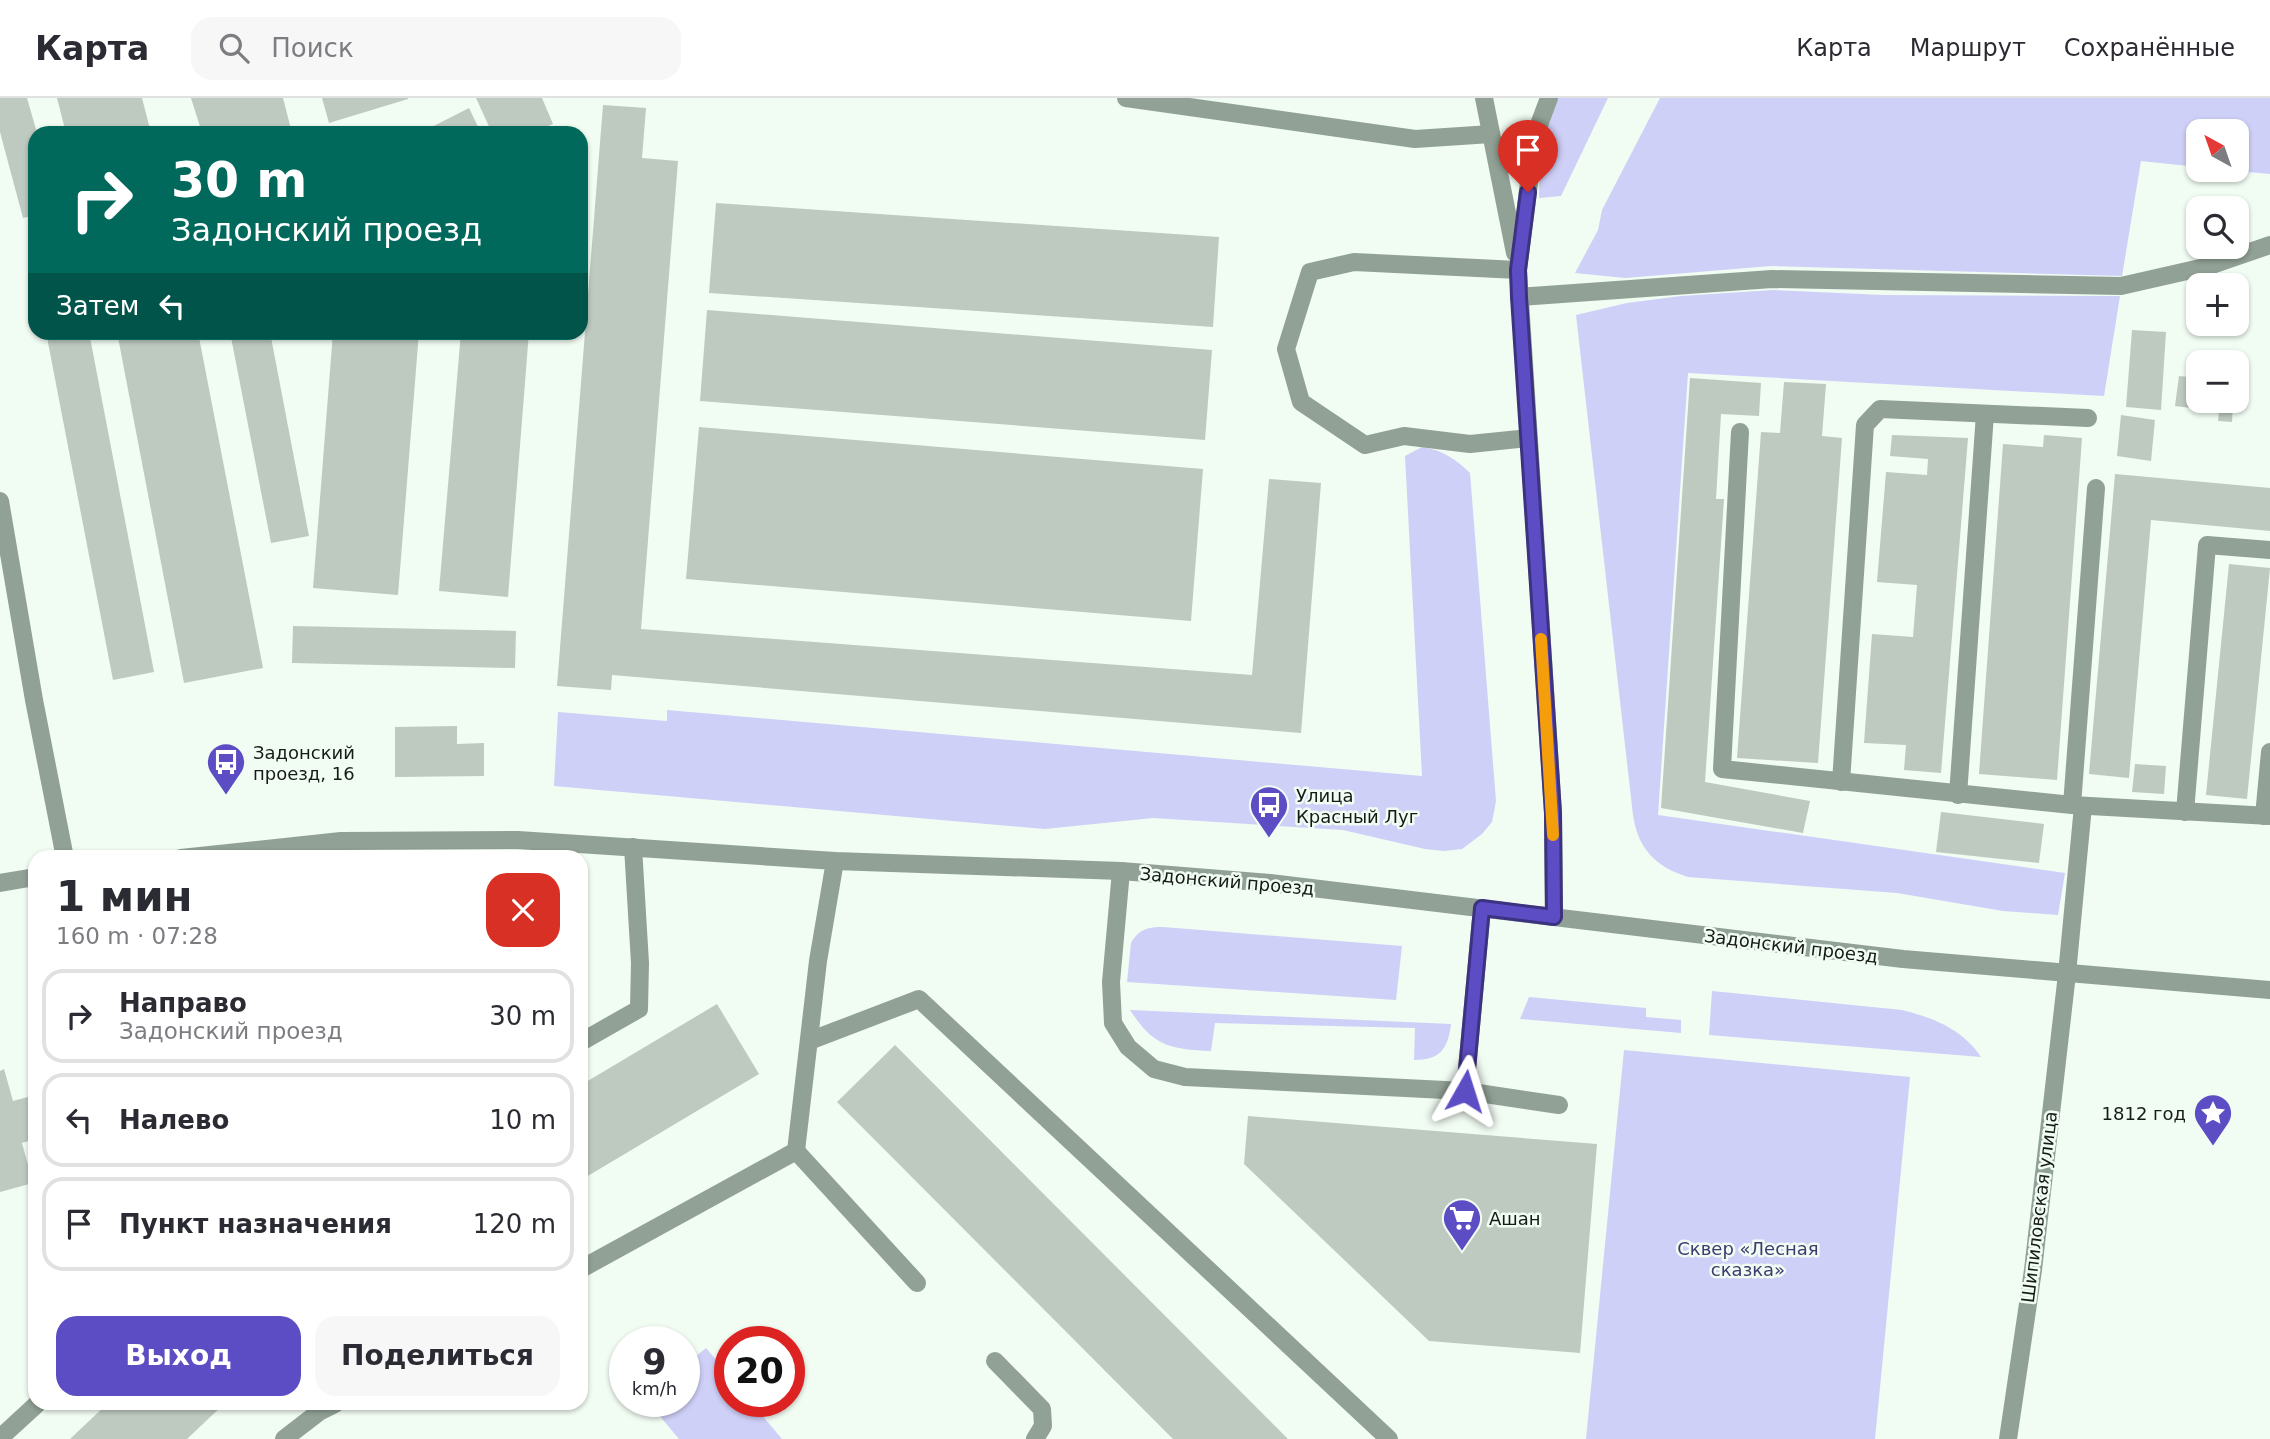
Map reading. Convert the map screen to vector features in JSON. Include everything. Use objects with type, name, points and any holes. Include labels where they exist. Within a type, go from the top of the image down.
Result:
[{"type":"street","points":[[1126,98],[1415,139],[1491,134]]},
{"type":"street","points":[[1518,270],[1531,167],[1549,98]]},
{"type":"street","points":[[1485,99],[1518,270],[1553,813],[1554,917]]},
{"type":"street","points":[[1519,297],[1772,279],[2121,286],[2209,267],[2270,245]]},
{"type":"street","points":[[1518,270],[1354,262],[1310,272],[1286,349],[1301,402],[1365,445],[1404,436],[1470,444],[1528,438]]},
{"type":"street","points":[[1841,782],[1865,425],[1880,409],[2088,418]]},
{"type":"street","points":[[1958,795],[1986,414]]},
{"type":"street","points":[[1740,432],[1722,769],[2077,806],[2267,816],[2270,752]]},
{"type":"street","name":"Шипиловская улица","points":[[2008,1439],[2033,1270],[2067,974],[2096,488]]},
{"type":"street","points":[[0,501],[34,700],[63,850]]},
{"type":"street","points":[[2185,812],[2207,545],[2270,550]]},
{"type":"street","name":"Задонский проезд","points":[[256,850],[341,841],[518,840],[835,861],[1121,871],[1270,883],[1903,959],[2270,990]]},
{"type":"street","points":[[588,1038],[639,1009],[640,963],[633,847]]},
{"type":"street","points":[[835,861],[818,961],[796,1152],[918,1283]]},
{"type":"street","points":[[1121,871],[1111,982],[1113,1023],[1128,1047],[1154,1069],[1185,1077],[1465,1091],[1559,1105]]},
{"type":"street","points":[[0,883],[28,878]]},
{"type":"street","points":[[1465,1091],[1482,908]]},
{"type":"street","points":[[809,1041],[919,999],[1389,1439]]},
{"type":"street","points":[[588,1265],[796,1152]]},
{"type":"street","points":[[995,1361],[1042,1409],[1044,1426],[1035,1439]]},
{"type":"street","points":[[0,1438],[30,1410]]},
{"type":"street","points":[[284,1439],[323,1410]]},
{"type":"green space","points":[[1555,98],[1608,98],[1561,196],[1539,198],[1540,154]]},
{"type":"green space","points":[[1660,98],[2270,98],[2270,174],[2249,172],[2249,119],[2186,119],[2186,166],[2141,161],[2122,276],[1771,266],[1625,278],[1575,273],[1598,230],[1602,210]]},
{"type":"green space","points":[[1773,290],[1883,295],[2120,296],[2104,396],[1688,373],[1658,815],[2065,873],[2058,915],[2003,911],[1897,893],[1688,877],[1658,862],[1639,838],[1633,815],[1576,315],[1627,303],[1681,296]]},
{"type":"green space","points":[[1422,447],[1448,456],[1470,473],[1496,801],[1492,822],[1482,834],[1462,849],[1425,849],[1343,830],[1153,818],[1045,829],[554,786],[558,712],[667,721],[667,710],[1422,776],[1405,456]]},
{"type":"green space","points":[[1163,927],[1402,946],[1396,1000],[1127,982],[1131,943],[1134,938],[1144,930]]},
{"type":"green space","points":[[1712,991],[1902,1010],[1946,1026],[1965,1039],[1981,1057],[1709,1035]]},
{"type":"green space","points":[[1529,997],[1646,1008],[1646,1017],[1681,1020],[1681,1033],[1520,1019]]},
{"type":"green space","points":[[1130,1010],[1451,1024],[1448,1040],[1441,1051],[1430,1058],[1414,1060],[1415,1028],[1215,1023],[1211,1051],[1164,1044],[1147,1032]]},
{"type":"green space","name":"Сквер «Лесная сказка»","points":[[1624,1050],[1910,1077],[1875,1439],[1586,1439]]},
{"type":"green space","points":[[706,1348],[714,1357],[714,1417],[764,1417],[782,1439],[679,1439],[661,1417],[700,1417],[700,1353]]},
{"type":"building","points":[[0,98],[27,98],[35,126],[28,126],[28,217],[23,218],[0,132]]},
{"type":"building","points":[[57,98],[142,98],[149,126],[64,126]]},
{"type":"building","points":[[191,98],[283,98],[290,126],[200,126]]},
{"type":"building","points":[[322,98],[408,98],[408,99],[329,123]]},
{"type":"building","points":[[476,98],[542,98],[553,124],[548,126],[489,126]]},
{"type":"building","points":[[603,105],[646,108],[642,158],[678,161],[641,629],[1252,675],[1269,479],[1321,483],[1301,733],[612,675],[611,690],[557,686],[584,340],[588,340],[588,294]]},
{"type":"building","points":[[469,108],[478,126],[434,126]]},
{"type":"building","points":[[716,203],[1219,237],[1213,327],[709,293]]},
{"type":"building","points":[[707,310],[1212,350],[1205,440],[700,401]]},
{"type":"building","points":[[2132,330],[2166,332],[2161,410],[2126,407]]},
{"type":"building","points":[[48,340],[91,340],[154,672],[113,680]]},
{"type":"building","points":[[119,340],[200,340],[263,668],[184,683]]},
{"type":"building","points":[[232,340],[272,340],[309,536],[271,543]]},
{"type":"building","points":[[332,340],[418,340],[398,595],[313,588]]},
{"type":"building","points":[[460,340],[528,340],[508,597],[439,591]]},
{"type":"building","points":[[2179,376],[2186,377],[2186,407],[2175,406]]},
{"type":"building","points":[[1690,378],[1761,383],[1759,416],[1721,414],[1716,499],[1724,499],[1705,782],[1810,801],[1803,833],[1661,808]]},
{"type":"building","points":[[1784,382],[1826,384],[1822,436],[1842,438],[1818,763],[1737,758],[1761,432],[1780,433]]},
{"type":"building","points":[[2219,413],[2232,413],[2232,422],[2218,421]]},
{"type":"building","points":[[2121,415],[2155,420],[2151,461],[2117,456]]},
{"type":"building","points":[[699,427],[1203,469],[1191,621],[686,579]]},
{"type":"building","points":[[1892,435],[1968,438],[1941,773],[1904,770],[1906,745],[1864,743],[1872,634],[1913,637],[1917,585],[1877,582],[1886,472],[1927,475],[1928,459],[1890,456]]},
{"type":"building","points":[[2044,435],[2082,438],[2057,780],[1979,774],[2003,444],[2043,447]]},
{"type":"building","points":[[2115,474],[2270,488],[2270,531],[2151,520],[2129,778],[2089,774]]},
{"type":"building","points":[[2229,564],[2270,568],[2247,799],[2206,795]]},
{"type":"building","points":[[293,626],[516,631],[515,668],[292,663]]},
{"type":"building","points":[[457,726],[457,744],[484,743],[484,776],[395,777],[395,727]]},
{"type":"building","points":[[2135,764],[2166,766],[2164,794],[2132,792]]},
{"type":"building","points":[[1941,812],[2044,824],[2039,863],[1936,852]]},
{"type":"building","points":[[717,1004],[759,1074],[588,1176],[588,1081]]},
{"type":"building","points":[[895,1045],[1288,1439],[1173,1439],[837,1102]]},
{"type":"building","points":[[4,1069],[13,1101],[28,1097],[28,1141],[22,1143],[28,1165],[28,1184],[0,1192],[0,1071]]},
{"type":"building","name":"Ашан","points":[[1248,1116],[1597,1144],[1580,1353],[1429,1341],[1244,1164]]},
{"type":"building","points":[[101,1410],[218,1410],[187,1439],[70,1439]]},
{"type":"slow traffic","points":[[1541,639],[1553,835]]},
{"type":"place","name":"Задонский проезд, 16","points":[[226,796]]},
{"type":"place","name":"Улица Красный Луг","points":[[1269,839]]},
{"type":"place","name":"1812 год","points":[[2213,1147]]},
{"type":"place","name":"Ашан","points":[[1462,1252]]},
{"type":"route","points":[[1465,1091],[1482,908],[1554,917],[1553,813],[1518,270],[1528,192]]}]
